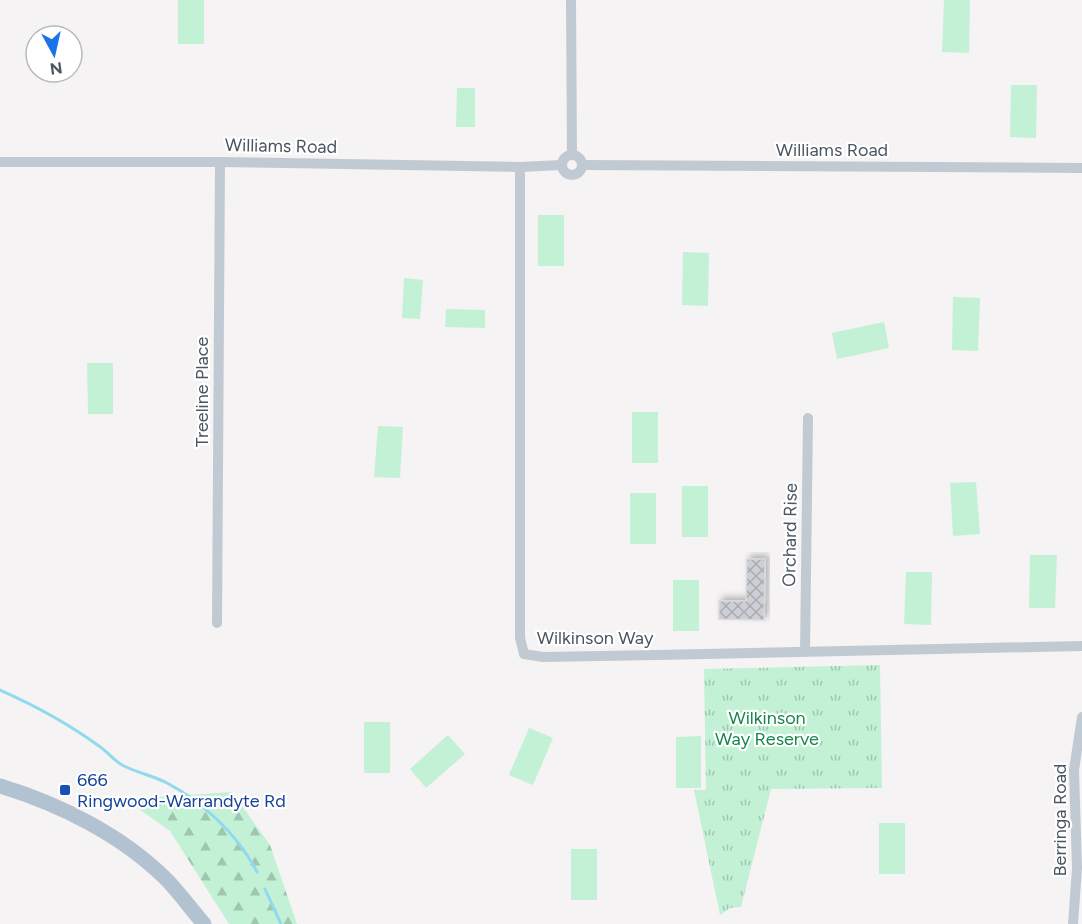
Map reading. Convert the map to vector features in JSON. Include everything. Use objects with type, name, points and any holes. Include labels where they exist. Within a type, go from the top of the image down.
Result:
[{"type":"main road","points":[[0,786],[80,818],[134,851],[165,878],[204,924]]},
{"type":"street","points":[[571,0],[572,154]]},
{"type":"street","points":[[572,154],[580,159],[582,165],[580,172],[573,176],[563,172],[561,165],[566,156],[572,154]]},
{"type":"street","name":"Williams Road","points":[[0,162],[220,162],[520,167],[561,165]]},
{"type":"street","name":"Treeline Place","points":[[217,623],[220,162]]},
{"type":"street","name":"Williams Road","points":[[582,165],[1082,168]]},
{"type":"street","name":"Wilkinson Way","points":[[520,167],[520,638],[524,654],[543,657],[1082,646]]},
{"type":"street","name":"Orchard Rise","points":[[805,652],[808,418]]},
{"type":"street","name":"Berringa Road","points":[[1073,924],[1082,717]]},
{"type":"green space","points":[[178,0],[204,0],[204,44],[178,44]]},
{"type":"green space","points":[[944,0],[970,0],[969,53],[942,52]]},
{"type":"green space","points":[[1011,85],[1037,85],[1036,138],[1010,137]]},
{"type":"green space","points":[[457,88],[475,88],[475,127],[456,127]]},
{"type":"green space","points":[[538,215],[564,215],[564,266],[538,266]]},
{"type":"green space","points":[[683,252],[709,253],[708,306],[682,305]]},
{"type":"green space","points":[[404,278],[423,280],[420,319],[402,318]]},
{"type":"green space","points":[[953,297],[980,298],[978,351],[952,350]]},
{"type":"green space","points":[[446,309],[485,310],[485,328],[445,327]]},
{"type":"green space","points":[[884,322],[889,348],[837,359],[832,333]]},
{"type":"green space","points":[[87,363],[113,363],[113,414],[88,414]]},
{"type":"green space","points":[[632,412],[658,412],[658,463],[632,463]]},
{"type":"green space","points":[[378,426],[403,427],[400,478],[374,477]]},
{"type":"green space","points":[[976,482],[980,534],[953,536],[950,483]]},
{"type":"green space","points":[[682,486],[708,486],[708,537],[682,537]]},
{"type":"green space","points":[[630,493],[656,493],[656,544],[630,544]]},
{"type":"green space","points":[[1030,555],[1057,555],[1055,608],[1029,608]]},
{"type":"green space","points":[[906,572],[932,572],[931,625],[904,624]]},
{"type":"green space","points":[[673,580],[699,580],[699,631],[673,631]]},
{"type":"green space","name":"Wilkinson Way Reserve","points":[[880,665],[882,788],[771,789],[741,907],[730,908],[720,915],[694,790],[706,790],[704,669]]},
{"type":"green space","points":[[364,722],[390,722],[390,773],[364,773]]},
{"type":"green space","points":[[529,728],[553,738],[533,785],[509,775]]},
{"type":"green space","points":[[448,735],[465,754],[426,788],[410,769]]},
{"type":"green space","points":[[701,736],[701,788],[676,788],[676,737]]},
{"type":"green space","points":[[232,792],[270,845],[297,924],[229,924],[170,831],[125,799]]},
{"type":"green space","points":[[879,823],[905,823],[905,874],[879,874]]},
{"type":"green space","points":[[571,849],[597,849],[597,900],[571,900]]},
{"type":"building","points":[[747,559],[765,559],[764,620],[719,619],[719,601],[746,601]]},
{"type":"waterway","points":[[0,690],[88,738],[121,764],[162,781],[194,800],[230,833],[257,872]]},
{"type":"waterway","points":[[265,889],[281,924]]},
{"type":"place","name":"666 Ringwood-Warrandyte Rd","points":[[65,790]]}]
